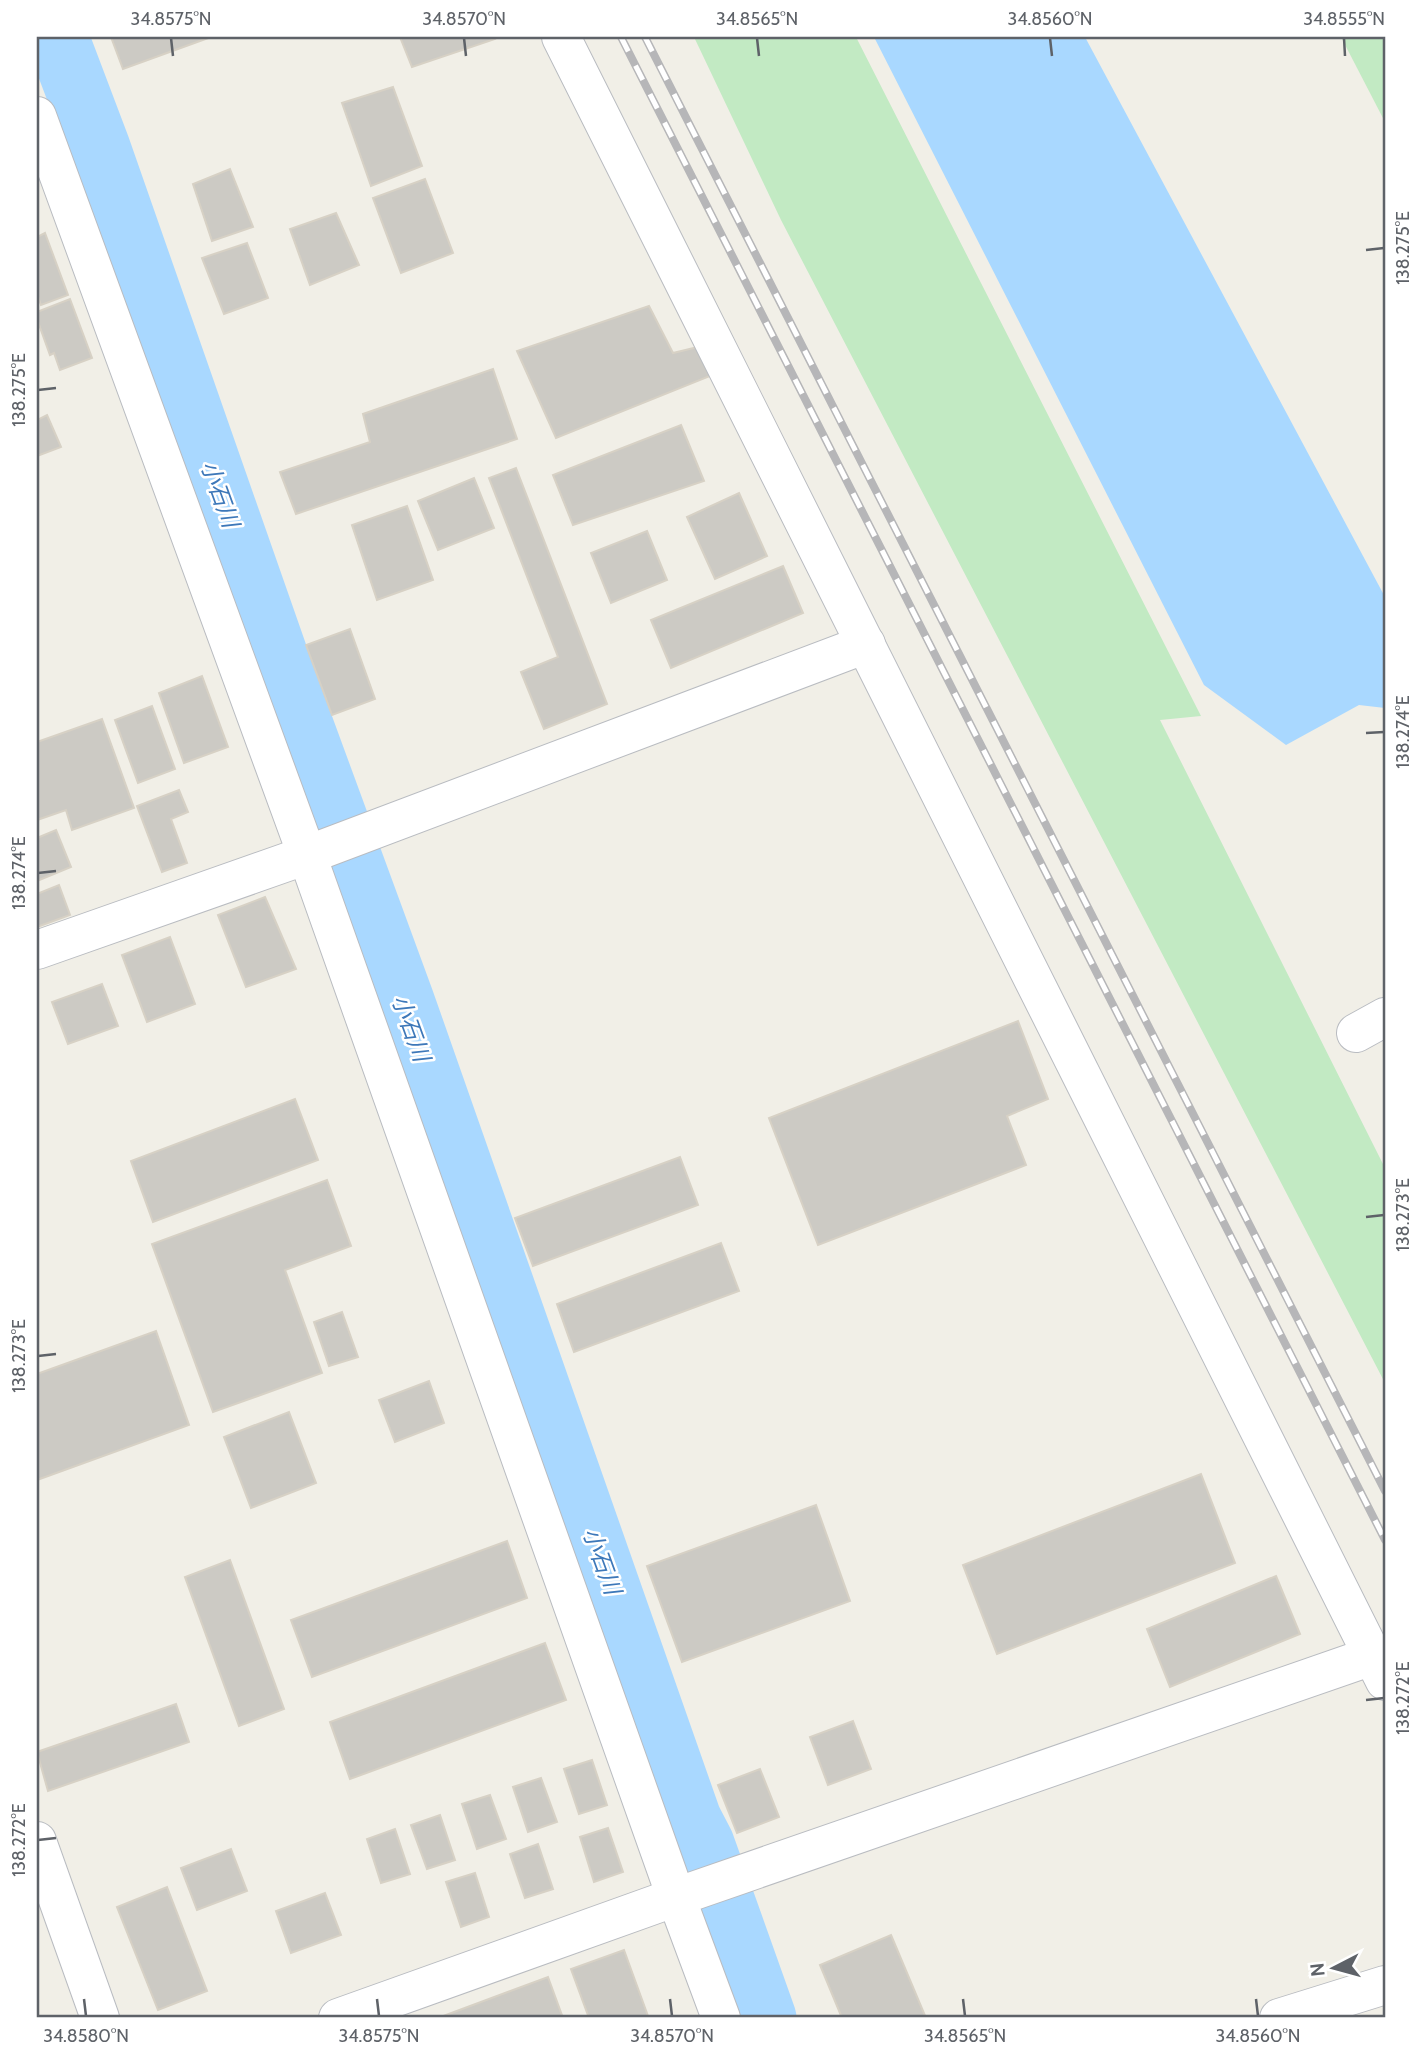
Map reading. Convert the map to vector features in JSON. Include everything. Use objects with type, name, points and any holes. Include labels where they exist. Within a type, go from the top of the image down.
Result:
[{"type":"street","points":[[338,2018],[676,1897],[1379,1669],[561,37]]},
{"type":"street","points":[[37,116],[307,855],[721,2018]]},
{"type":"street","points":[[37,950],[307,855],[866,644]]},
{"type":"street","points":[[37,1841],[100,2018]]},
{"type":"street","points":[[1279,2018],[1385,1985]]},
{"type":"green space","points":[[694,37],[856,37],[1201,716],[1160,720],[1385,1168],[1385,1383],[781,220]]},
{"type":"green space","points":[[1341,37],[1385,37],[1385,122]]},
{"type":"water","points":[[874,37],[1085,37],[1385,597],[1385,708],[1359,705],[1286,745],[1204,685]]},
{"type":"building","points":[[111,37],[211,37],[123,69]]},
{"type":"building","points":[[400,37],[494,37],[495,39],[412,67]]},
{"type":"building","points":[[393,87],[422,166],[371,186],[342,103]]},
{"type":"building","points":[[230,169],[253,227],[212,241],[193,184]]},
{"type":"building","points":[[425,179],[453,253],[401,273],[373,198]]},
{"type":"building","points":[[336,213],[359,265],[310,285],[290,229]]},
{"type":"building","points":[[45,233],[68,295],[41,305],[37,294],[37,237]]},
{"type":"building","points":[[247,243],[268,298],[224,314],[202,258]]},
{"type":"building","points":[[70,299],[92,358],[60,370],[54,353],[50,355],[37,312]]},
{"type":"building","points":[[649,306],[673,353],[702,346],[710,376],[556,438],[517,351]]},
{"type":"building","points":[[493,369],[517,439],[296,514],[280,472],[370,442],[363,414]]},
{"type":"building","points":[[47,415],[61,447],[37,456],[37,420]]},
{"type":"building","points":[[681,425],[704,481],[573,525],[553,475]]},
{"type":"building","points":[[516,468],[607,704],[544,729],[521,672],[558,657],[489,478]]},
{"type":"building","points":[[474,478],[494,528],[438,550],[418,501]]},
{"type":"building","points":[[739,493],[767,556],[715,579],[687,517]]},
{"type":"building","points":[[407,506],[433,580],[377,600],[352,525]]},
{"type":"building","points":[[647,531],[667,580],[611,603],[591,553]]},
{"type":"building","points":[[783,566],[803,613],[671,668],[651,620]]},
{"type":"building","points":[[350,629],[375,699],[332,715],[306,645]]},
{"type":"building","points":[[202,676],[228,747],[184,763],[159,693]]},
{"type":"building","points":[[152,706],[175,769],[138,783],[115,720]]},
{"type":"building","points":[[102,719],[134,808],[72,830],[66,810],[37,820],[37,742]]},
{"type":"building","points":[[179,790],[188,812],[171,819],[187,863],[162,872],[137,806]]},
{"type":"building","points":[[56,830],[71,867],[37,881],[37,838]]},
{"type":"building","points":[[59,885],[70,915],[37,927],[37,894]]},
{"type":"building","points":[[265,897],[296,969],[246,987],[218,915]]},
{"type":"building","points":[[170,937],[195,1004],[147,1022],[122,955]]},
{"type":"building","points":[[102,984],[118,1026],[68,1044],[52,1002]]},
{"type":"building","points":[[1018,1021],[1048,1099],[1007,1116],[1026,1165],[818,1245],[769,1118]]},
{"type":"building","points":[[295,1099],[318,1160],[153,1222],[131,1161]]},
{"type":"building","points":[[680,1157],[698,1205],[533,1266],[515,1218]]},
{"type":"building","points":[[327,1180],[351,1246],[285,1270],[322,1373],[213,1412],[152,1244]]},
{"type":"building","points":[[721,1243],[739,1291],[574,1352],[557,1304]]},
{"type":"building","points":[[342,1312],[358,1357],[329,1366],[314,1322]]},
{"type":"building","points":[[156,1331],[189,1425],[37,1480],[37,1374]]},
{"type":"building","points":[[429,1381],[444,1423],[395,1442],[379,1400]]},
{"type":"building","points":[[289,1412],[316,1483],[251,1508],[224,1437]]},
{"type":"building","points":[[1201,1474],[1235,1563],[997,1654],[963,1565]]},
{"type":"building","points":[[816,1505],[850,1601],[682,1662],[647,1566]]},
{"type":"building","points":[[507,1541],[527,1598],[312,1677],[291,1620]]},
{"type":"building","points":[[230,1560],[284,1709],[239,1726],[185,1577]]},
{"type":"building","points":[[1276,1576],[1300,1634],[1170,1687],[1147,1629]]},
{"type":"building","points":[[545,1643],[566,1700],[350,1779],[330,1722]]},
{"type":"building","points":[[176,1704],[189,1742],[48,1791],[37,1752]]},
{"type":"building","points":[[853,1721],[871,1769],[828,1785],[810,1737]]},
{"type":"building","points":[[592,1760],[607,1805],[579,1814],[564,1769]]},
{"type":"building","points":[[760,1769],[779,1817],[737,1833],[718,1785]]},
{"type":"building","points":[[541,1778],[557,1822],[528,1832],[513,1787]]},
{"type":"building","points":[[490,1795],[506,1839],[477,1849],[462,1804]]},
{"type":"building","points":[[440,1815],[455,1860],[427,1869],[411,1825]]},
{"type":"building","points":[[608,1828],[623,1872],[594,1882],[580,1837]]},
{"type":"building","points":[[395,1829],[410,1874],[381,1883],[367,1839]]},
{"type":"building","points":[[538,1844],[553,1889],[525,1898],[510,1854]]},
{"type":"building","points":[[231,1849],[247,1891],[197,1910],[181,1868]]},
{"type":"building","points":[[475,1873],[489,1917],[461,1927],[446,1882]]},
{"type":"building","points":[[167,1887],[207,1991],[158,2010],[117,1907]]},
{"type":"building","points":[[325,1893],[341,1935],[291,1953],[276,1911]]},
{"type":"building","points":[[891,1935],[926,2018],[842,2018],[820,1965]]},
{"type":"building","points":[[624,1950],[648,2016],[589,2018],[571,1969]]},
{"type":"building","points":[[548,1977],[563,2018],[438,2018]]},
{"type":"waterway","name":"小石川","points":[[57,37],[99,148],[283,674],[403,1001],[690,1819],[703,1844],[765,2018]]},
{"type":"railway","points":[[621,37],[1385,1540]]},
{"type":"railway","points":[[645,37],[1385,1491]]}]
